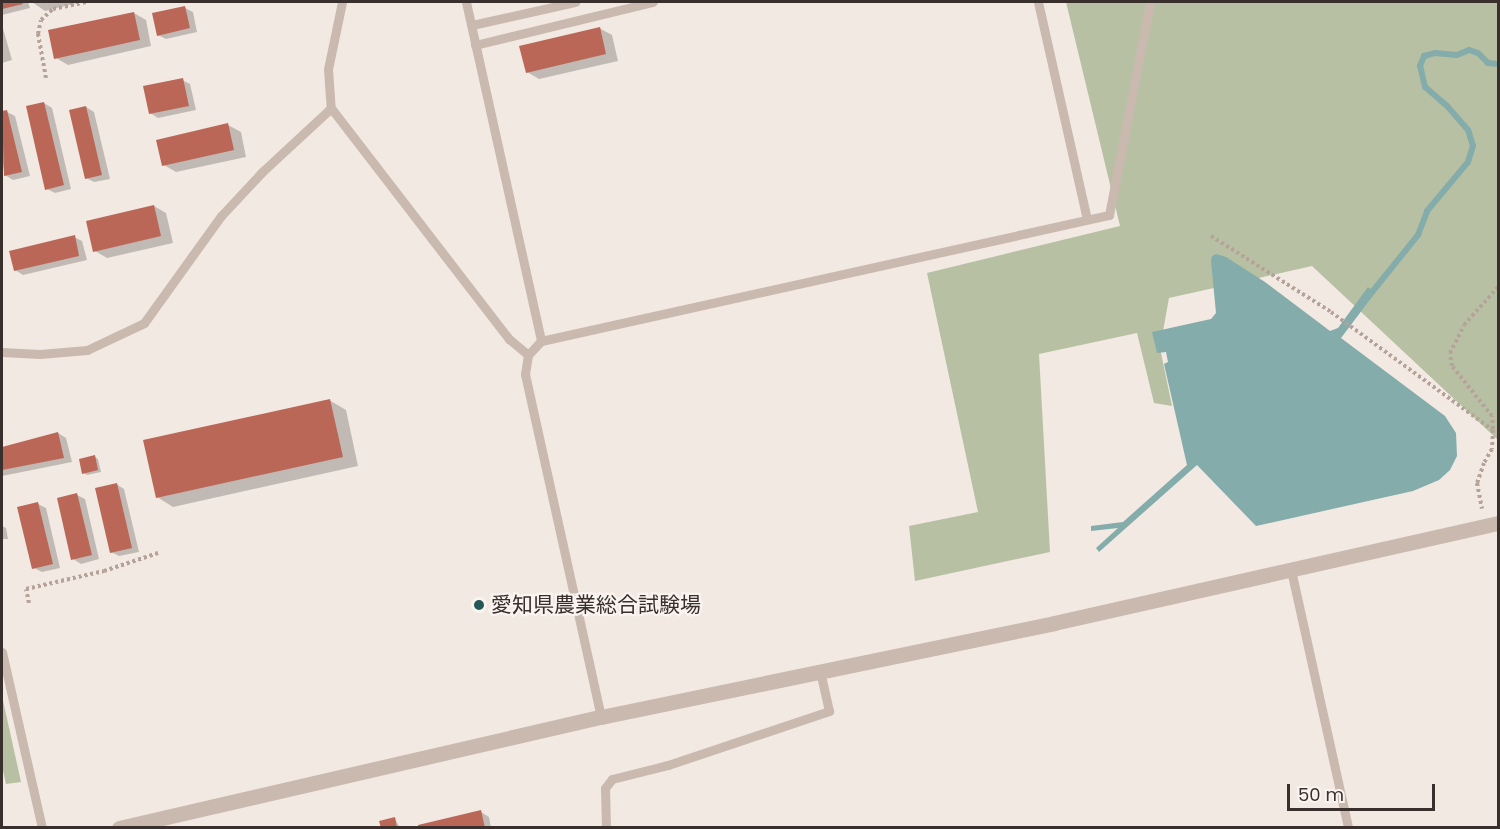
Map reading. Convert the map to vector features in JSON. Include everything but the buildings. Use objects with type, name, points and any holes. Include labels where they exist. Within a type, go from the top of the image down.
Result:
[{"type":"street","points":[[119,828],[601,717],[1492,525]]},
{"type":"lane","points":[[342,2],[328,69],[331,108],[509,339],[528,355]]},
{"type":"lane","points":[[466,2],[541,341]]},
{"type":"lane","points":[[471,25],[575,2]]},
{"type":"lane","points":[[475,45],[653,2]]},
{"type":"lane","points":[[1038,2],[1087,219]]},
{"type":"lane","points":[[601,717],[525,374],[528,355],[541,341],[1109,215],[1150,2]]},
{"type":"lane","points":[[2,352],[40,354],[87,350],[144,323],[221,216],[262,172],[331,108]]},
{"type":"lane","points":[[1291,570],[1348,828]]},
{"type":"lane","points":[[2,652],[42,828]]},
{"type":"lane","points":[[606,828],[605,788],[612,779],[668,765],[829,711],[820,670]]},
{"type":"path","points":[[46,78],[38,34],[41,20],[53,9],[86,2]]},
{"type":"path","points":[[1211,236],[1330,312],[1493,430]]},
{"type":"path","points":[[1492,525],[1477,483],[1484,462],[1492,449],[1492,416],[1452,366],[1449,352],[1464,325],[1498,287]]},
{"type":"path","points":[[29,603],[26,590],[104,572],[158,553]]},
{"type":"green space","points":[[1066,2],[1498,2],[1498,440],[1312,266],[1169,298],[1160,348],[1172,406],[1154,403],[1137,333],[1039,354],[1050,552],[915,581],[909,526],[978,512],[927,273],[1120,226]]},
{"type":"green space","points":[[2,696],[21,782],[6,784],[2,766]]},
{"type":"water","points":[[1216,254],[1226,257],[1265,282],[1330,331],[1338,328],[1368,287],[1375,293],[1341,338],[1445,416],[1456,433],[1457,456],[1450,470],[1439,480],[1413,491],[1256,526],[1197,465],[1099,552],[1096,548],[1118,528],[1091,531],[1091,526],[1123,522],[1187,465],[1164,364],[1168,362],[1166,352],[1157,353],[1152,332],[1211,319],[1216,313],[1211,261],[1212,256]]},
{"type":"waterway","points":[[1368,297],[1418,235],[1427,211],[1468,162],[1473,146],[1468,130],[1447,106],[1425,87],[1420,66],[1424,56],[1435,53],[1457,55],[1469,50],[1478,53],[1488,63],[1498,64]]},
{"type":"place","name":"愛知県農業総合試験場","points":[[479,605]]}]
